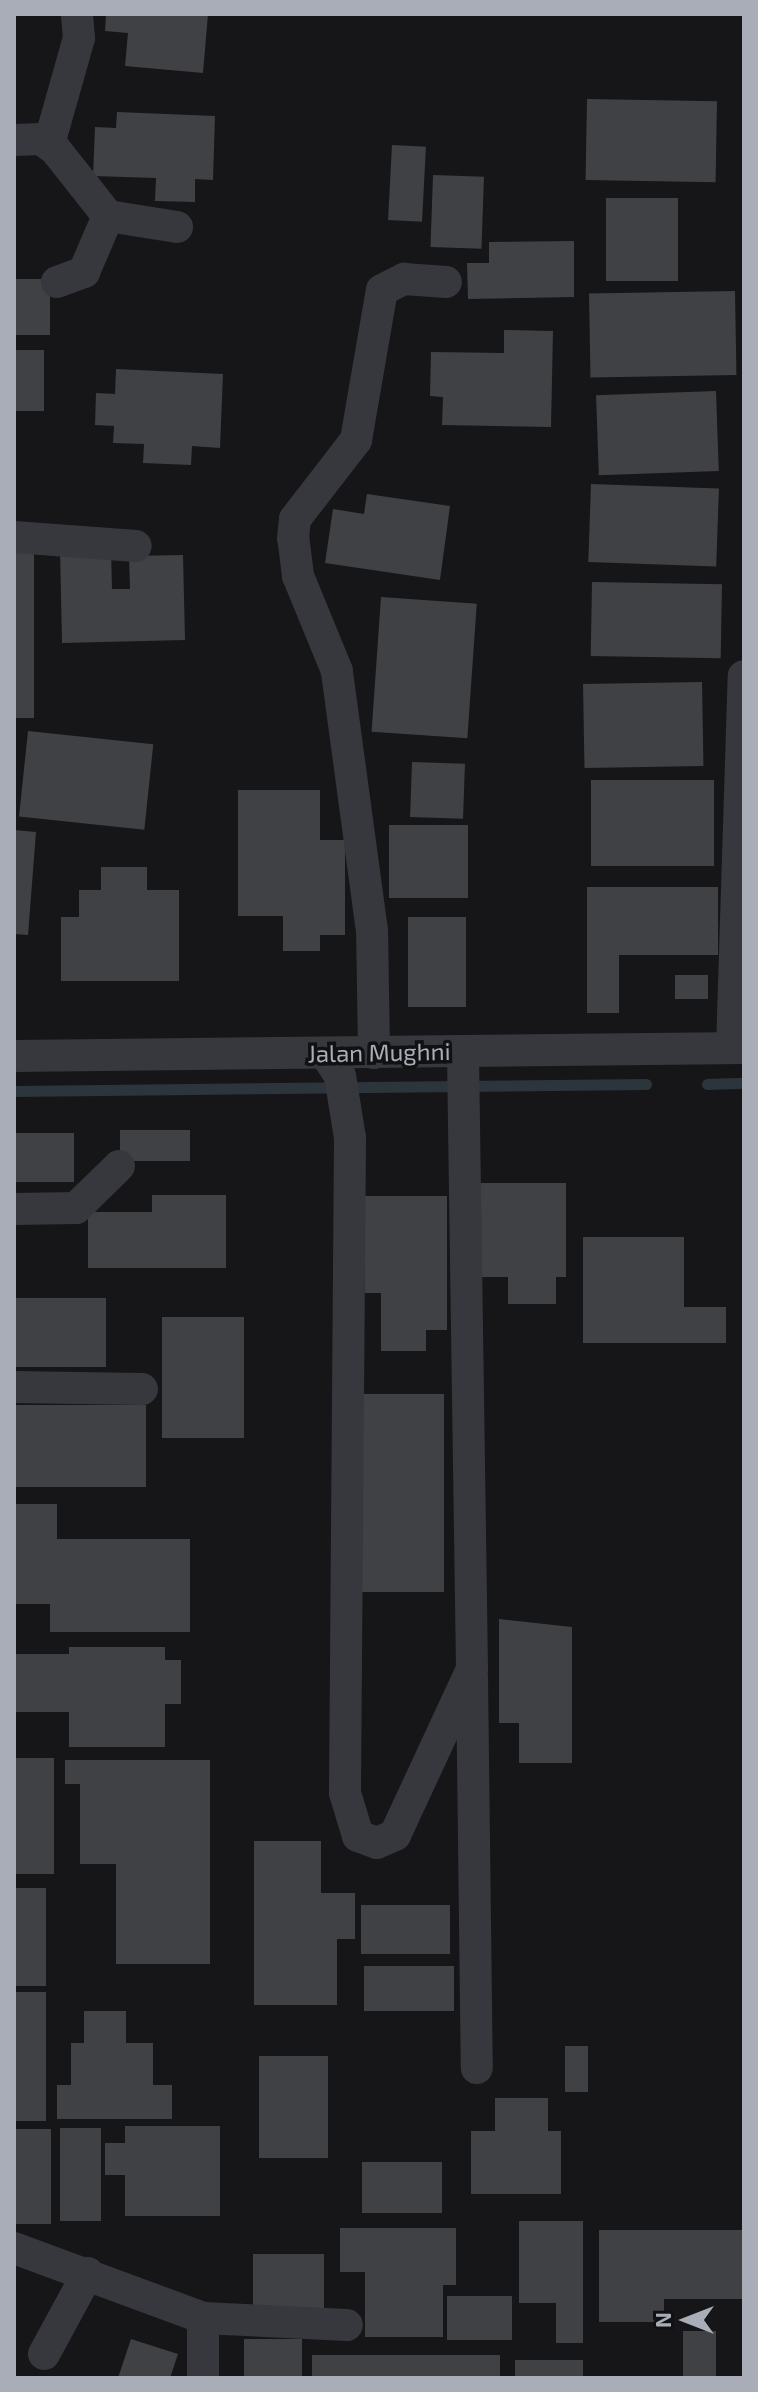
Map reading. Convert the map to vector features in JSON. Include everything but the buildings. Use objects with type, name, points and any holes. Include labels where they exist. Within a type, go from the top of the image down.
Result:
[{"type":"street","points":[[49,144],[79,38],[77,14]]},
{"type":"street","points":[[14,140],[49,144],[108,216],[177,227]]},
{"type":"street","points":[[57,282],[84,272],[108,216]]},
{"type":"street","points":[[374,1053],[372,931],[337,671],[298,576],[293,538],[295,519],[356,440],[382,290],[404,279],[446,282]]},
{"type":"street","points":[[14,537],[136,546]]},
{"type":"street","points":[[738,1048],[744,676]]},
{"type":"street","name":"Jalan Mughni","points":[[14,1056],[337,1076],[374,1053],[463,1058],[738,1048]]},
{"type":"street","points":[[463,1058],[477,2068]]},
{"type":"street","points":[[337,1076],[345,1793],[358,1836],[377,1843],[395,1835],[472,1669]]},
{"type":"street","points":[[14,1209],[76,1208],[119,1166]]},
{"type":"street","points":[[14,1387],[142,1389]]},
{"type":"street","points":[[14,2248],[203,2318],[347,2325]]},
{"type":"street","points":[[44,2354],[88,2273]]},
{"type":"street","points":[[203,2318],[203,2378]]},
{"type":"waterway","points":[[707,1084],[744,1083]]},
{"type":"waterway","points":[[14,1091],[646,1084]]}]
